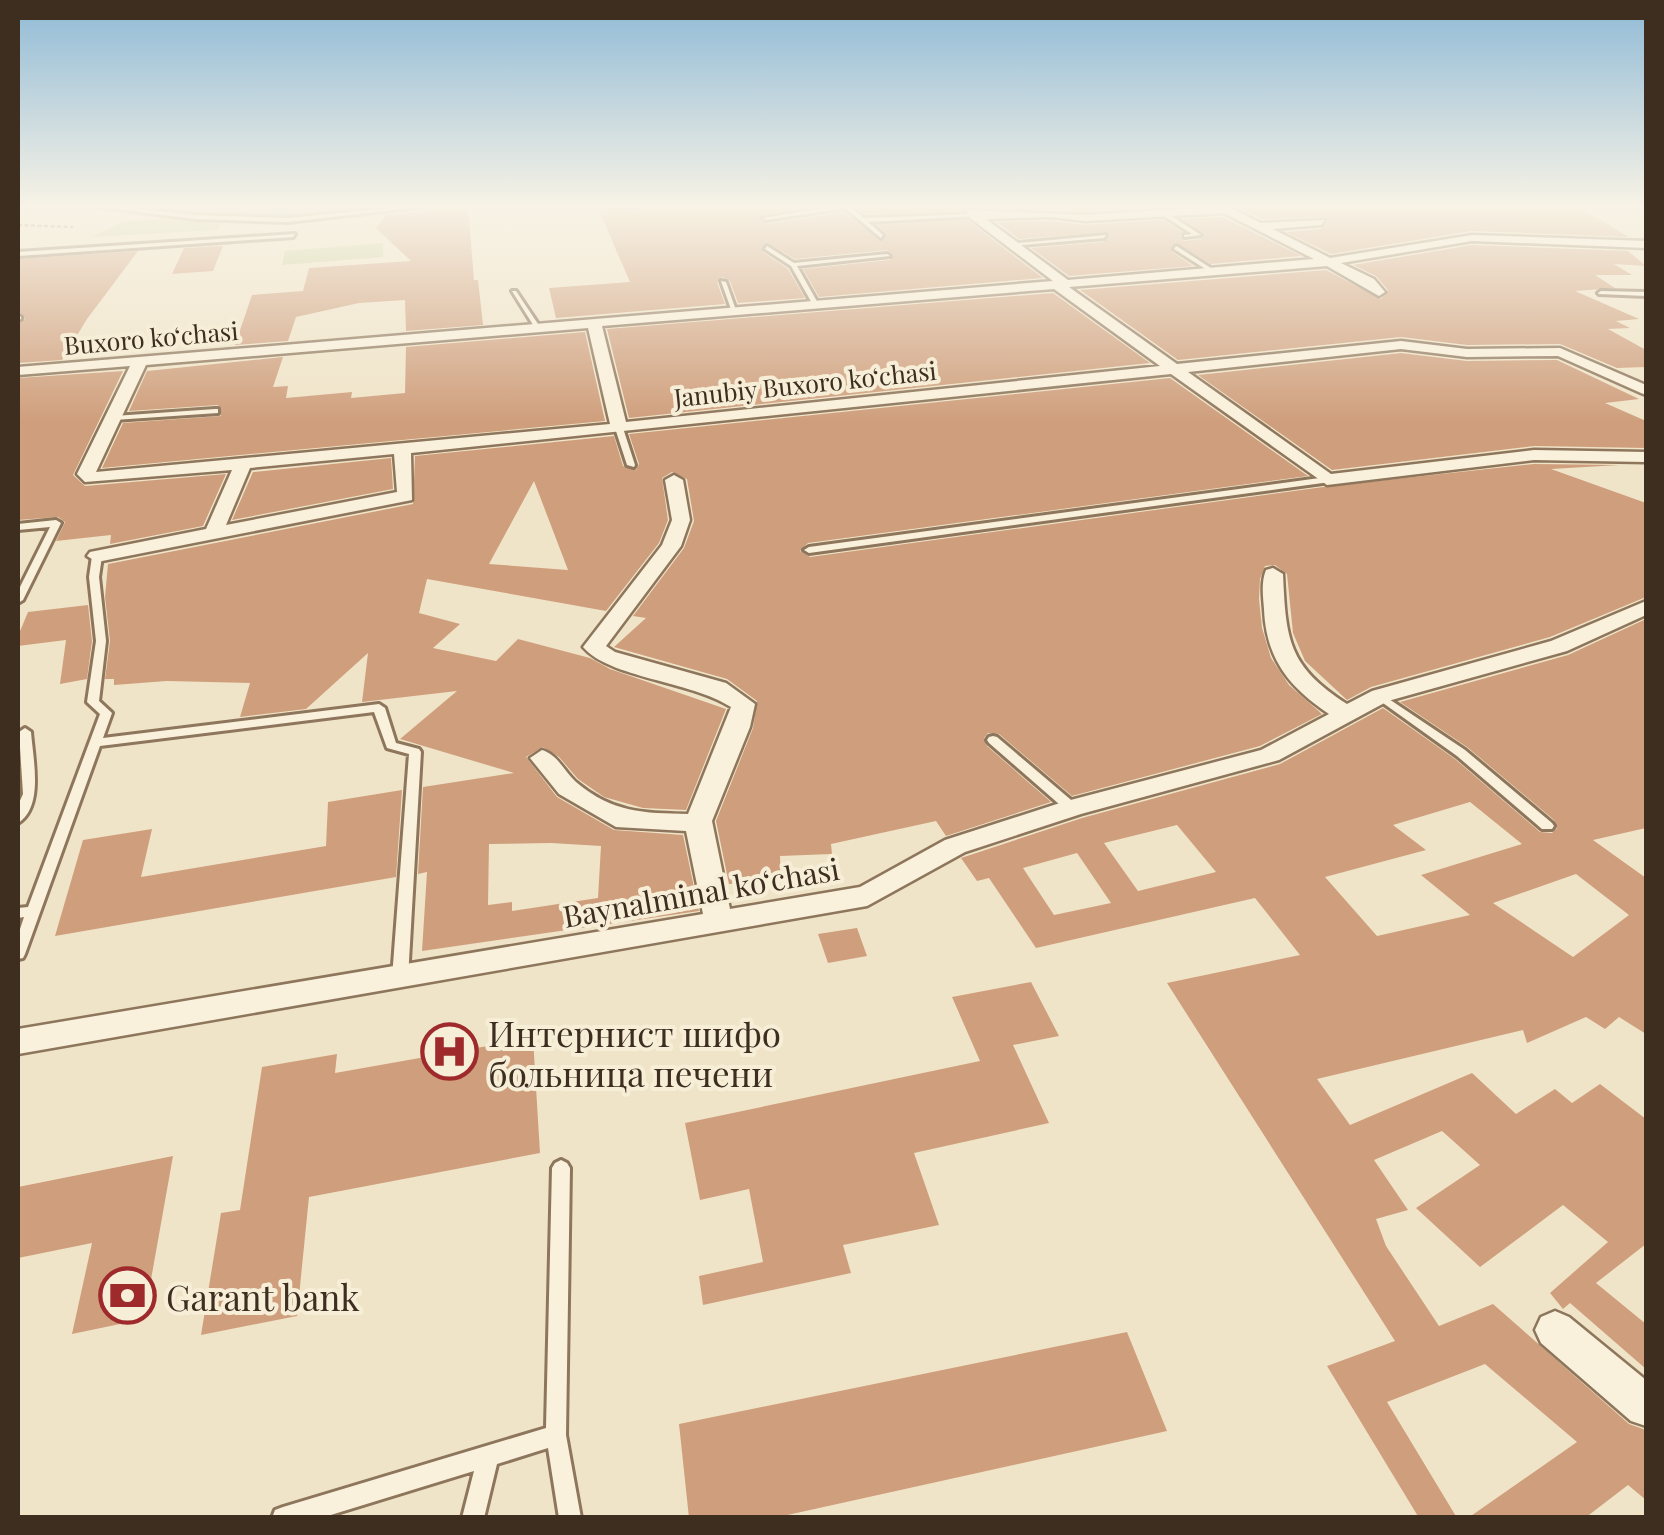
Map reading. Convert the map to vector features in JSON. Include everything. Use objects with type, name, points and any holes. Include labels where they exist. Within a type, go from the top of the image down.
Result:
[{"type":"street","points":[[1053,278],[1327,480],[1534,455],[1646,457]]},
{"type":"street","name":"Buxoro koʻchasi","points":[[18,371],[1142,278]]},
{"type":"street","points":[[1360,278],[1379,292]]},
{"type":"street","points":[[594,322],[619,428]]},
{"type":"street","name":"Janubiy Buxoro koʻchasi","points":[[140,361],[86,474],[91,478],[619,428],[1401,345],[1467,354],[1560,352],[1646,390]]},
{"type":"street","points":[[97,556],[406,496],[402,450]]},
{"type":"street","points":[[214,532],[243,465]]},
{"type":"street","points":[[674,480],[681,520],[671,546],[594,647],[607,657],[718,688],[743,704],[744,713],[725,750],[698,823],[719,922]]},
{"type":"street","points":[[1272,574],[1275,641],[1286,666],[1310,692],[1344,713]]},
{"type":"street","name":"Baynalminal koʻchasi","points":[[18,1042],[867,896],[955,846],[1072,808],[1270,755],[1380,696],[1558,646],[1646,607]]},
{"type":"street","points":[[542,758],[568,788],[624,820],[698,823]]},
{"type":"street","points":[[1555,1330],[1646,1406]]},
{"type":"lane","points":[[800,278],[816,305]]},
{"type":"lane","points":[[724,282],[736,312]]},
{"type":"lane","points":[[514,292],[537,328]]},
{"type":"lane","points":[[1601,293],[1646,294]]},
{"type":"lane","points":[[114,418],[215,411]]},
{"type":"lane","points":[[619,428],[631,465]]},
{"type":"lane","points":[[809,550],[1327,480]]},
{"type":"lane","points":[[18,526],[56,523],[18,600]]},
{"type":"lane","points":[[18,954],[25,912],[106,713],[93,702],[102,641],[94,577],[97,556]]},
{"type":"lane","points":[[1380,696],[1461,753],[1547,826]]},
{"type":"lane","points":[[95,742],[380,708],[391,746],[414,752],[400,978]]},
{"type":"lane","points":[[18,819],[29,794],[25,732]]},
{"type":"lane","points":[[992,740],[1072,808]]},
{"type":"lane","points":[[562,1168],[556,1434],[570,1518]]},
{"type":"lane","points":[[284,1518],[556,1434]]},
{"type":"lane","points":[[473,1518],[488,1455]]},
{"type":"building","points":[[18,278],[118,278],[62,360],[18,363],[18,323],[25,319],[18,313]]},
{"type":"building","points":[[306,278],[474,278],[478,280],[483,325],[406,331],[405,300],[359,303],[296,317],[288,341],[235,345],[252,295],[303,291]]},
{"type":"building","points":[[628,278],[721,278],[717,282],[725,304],[556,318],[549,288],[630,282]]},
{"type":"building","points":[[723,278],[793,278],[805,298],[738,303],[730,281]]},
{"type":"building","points":[[808,278],[1043,278],[819,297]]},
{"type":"building","points":[[1232,278],[1340,278],[1381,299],[1388,290],[1377,278],[1599,278],[1615,288],[1575,291],[1639,319],[1616,321],[1630,328],[1608,329],[1646,350],[1646,367],[1617,368],[1560,344],[1467,345],[1401,337],[1178,360],[1080,290]]},
{"type":"building","points":[[1053,293],[1150,363],[629,418],[607,329]]},
{"type":"building","points":[[585,332],[605,421],[102,468],[123,423],[221,416],[218,405],[129,411],[147,371],[283,357],[273,387],[288,386],[286,398],[352,392],[351,398],[405,393],[406,347]]},
{"type":"building","points":[[1401,353],[1467,361],[1557,360],[1639,399],[1605,403],[1646,421],[1646,448],[1534,446],[1332,470],[1198,375]]},
{"type":"building","points":[[123,371],[73,475],[85,486],[226,474],[203,526],[110,544],[111,535],[56,541],[65,522],[58,517],[18,520],[18,378]]},
{"type":"building","points":[[1170,378],[1308,476],[808,543],[800,551],[810,557],[1323,487],[1534,464],[1620,465],[1551,469],[1646,503],[1646,597],[1550,637],[1371,687],[1347,700],[1305,661],[1293,633],[1287,574],[1275,565],[1265,566],[1259,599],[1271,658],[1289,685],[1322,714],[1260,746],[1072,796],[999,734],[988,733],[984,738],[987,746],[1051,802],[946,836],[936,821],[831,844],[832,854],[780,856],[781,881],[729,884],[716,821],[753,728],[757,701],[727,679],[614,647],[646,618],[633,616],[684,548],[694,521],[687,479],[672,472],[662,478],[668,520],[659,543],[606,611],[427,579],[419,613],[460,624],[433,648],[496,661],[518,639],[590,658],[610,669],[726,709],[686,810],[643,808],[604,797],[543,747],[526,757],[557,797],[614,830],[683,835],[699,911],[422,951],[427,872],[418,874],[423,787],[514,773],[400,739],[457,691],[362,702],[368,653],[306,709],[240,717],[250,683],[167,681],[114,685],[114,679],[105,679],[110,641],[105,597],[108,564],[413,504],[415,456],[614,436],[623,466],[636,470],[639,464],[629,434]],"holes":[[[534,481],[568,570],[489,564]],[[489,844],[601,846],[598,898],[512,911],[512,902],[488,905]]]},
{"type":"building","points":[[391,458],[393,489],[232,520],[253,472]]},
{"type":"building","points":[[88,605],[92,641],[87,679],[60,684],[66,640],[18,646],[18,636],[28,612]]},
{"type":"building","points":[[1646,619],[1646,828],[1593,840],[1646,878],[1646,1034],[1619,1017],[1605,1029],[1586,1017],[1527,1043],[1523,1030],[1317,1079],[1350,1125],[1472,1073],[1516,1114],[1555,1089],[1572,1103],[1600,1084],[1646,1119],[1646,1244],[1596,1283],[1646,1324],[1646,1369],[1570,1303],[1563,1309],[1550,1293],[1608,1242],[1563,1205],[1480,1267],[1416,1208],[1480,1165],[1442,1131],[1374,1160],[1408,1210],[1376,1219],[1386,1246],[1439,1326],[1493,1304],[1629,1424],[1646,1430],[1646,1500],[1628,1485],[1585,1518],[1468,1518],[1577,1442],[1485,1364],[1387,1402],[1457,1518],[1419,1518],[1327,1366],[1395,1341],[1167,983],[1300,955],[1255,898],[1036,948],[989,878],[977,881],[961,858],[1082,818],[1280,764],[1383,708],[1455,759],[1540,832],[1552,833],[1557,828],[1554,820],[1467,747],[1400,702],[1568,655]],"holes":[[[1470,802],[1522,844],[1421,875],[1470,915],[1377,936],[1325,877],[1426,850],[1393,825]],[[1177,825],[1216,872],[1138,891],[1104,843]],[[1077,853],[1111,903],[1054,915],[1023,868]],[[1576,874],[1629,915],[1573,957],[1493,903]]]},
{"type":"building","points":[[402,790],[396,877],[55,936],[83,840],[152,829],[141,877],[326,846],[328,802]]},
{"type":"building","points":[[857,928],[867,956],[828,963],[818,934]]},
{"type":"building","points":[[1031,982],[1059,1036],[1013,1045],[1049,1123],[914,1153],[939,1225],[843,1245],[851,1273],[703,1305],[699,1276],[763,1262],[749,1189],[700,1200],[685,1123],[980,1061],[952,997]]},
{"type":"building","points":[[533,1038],[540,1153],[309,1197],[297,1316],[201,1335],[221,1213],[240,1210],[262,1067],[337,1054],[335,1073]]},
{"type":"building","points":[[173,1156],[144,1319],[72,1334],[92,1243],[18,1258],[18,1187]]},
{"type":"building","points":[[1127,1332],[1167,1431],[774,1518],[689,1518],[679,1424]]},
{"type":"place","name":"Интернист шифо больница печени","points":[[449,1052]]},
{"type":"place","name":"Garant bank","points":[[127,1296]]}]
